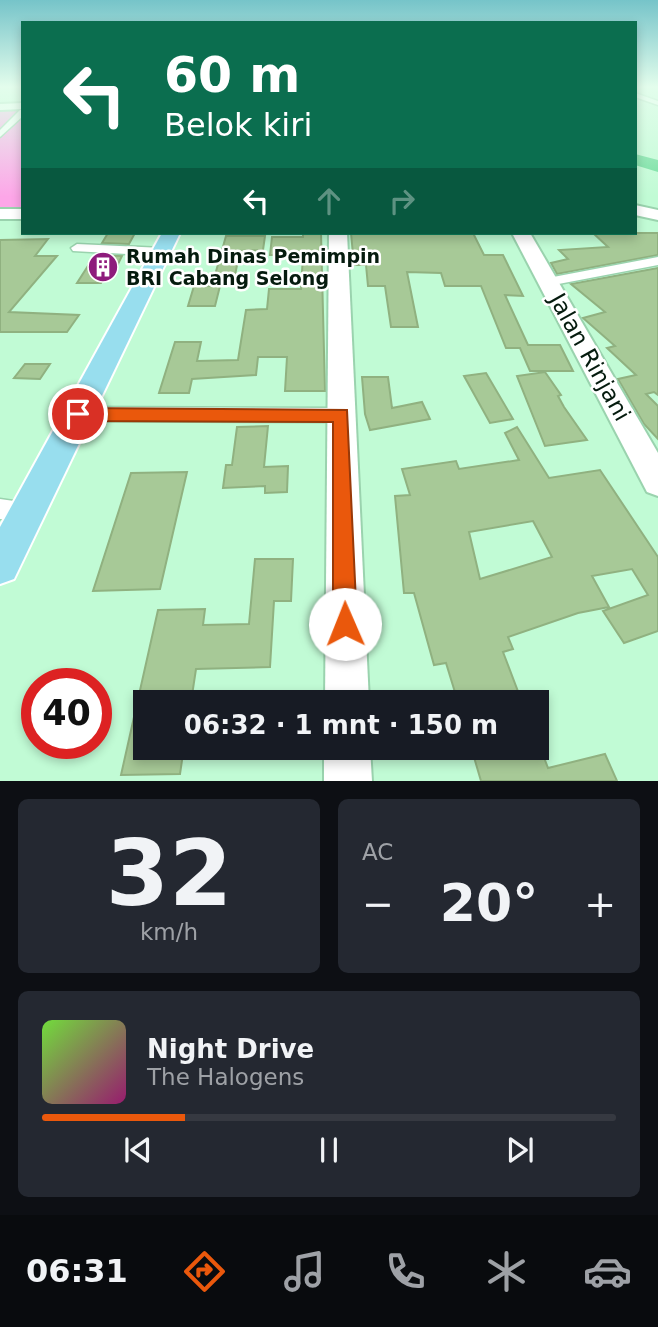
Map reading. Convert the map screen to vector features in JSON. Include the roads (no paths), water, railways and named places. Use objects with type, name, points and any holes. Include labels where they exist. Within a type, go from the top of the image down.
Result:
[{"type":"main road","points":[[0,565],[14,510],[78,414],[167,242]]},
{"type":"street","points":[[637,212],[658,215]]},
{"type":"street","points":[[0,214],[21,214]]},
{"type":"street","points":[[338,235],[346,690]]},
{"type":"street","name":"Jalan Rinjani","points":[[522,235],[658,482]]},
{"type":"street","points":[[77,248],[167,242]]},
{"type":"street","points":[[548,282],[658,261]]},
{"type":"street","points":[[78,414],[341,415]]},
{"type":"street","points":[[347,760],[348,781]]},
{"type":"waterway","points":[[637,160],[658,166]]},
{"type":"place","name":"Rumah Dinas Pemimpin BRI Cabang Selong","points":[[103,267]]}]
